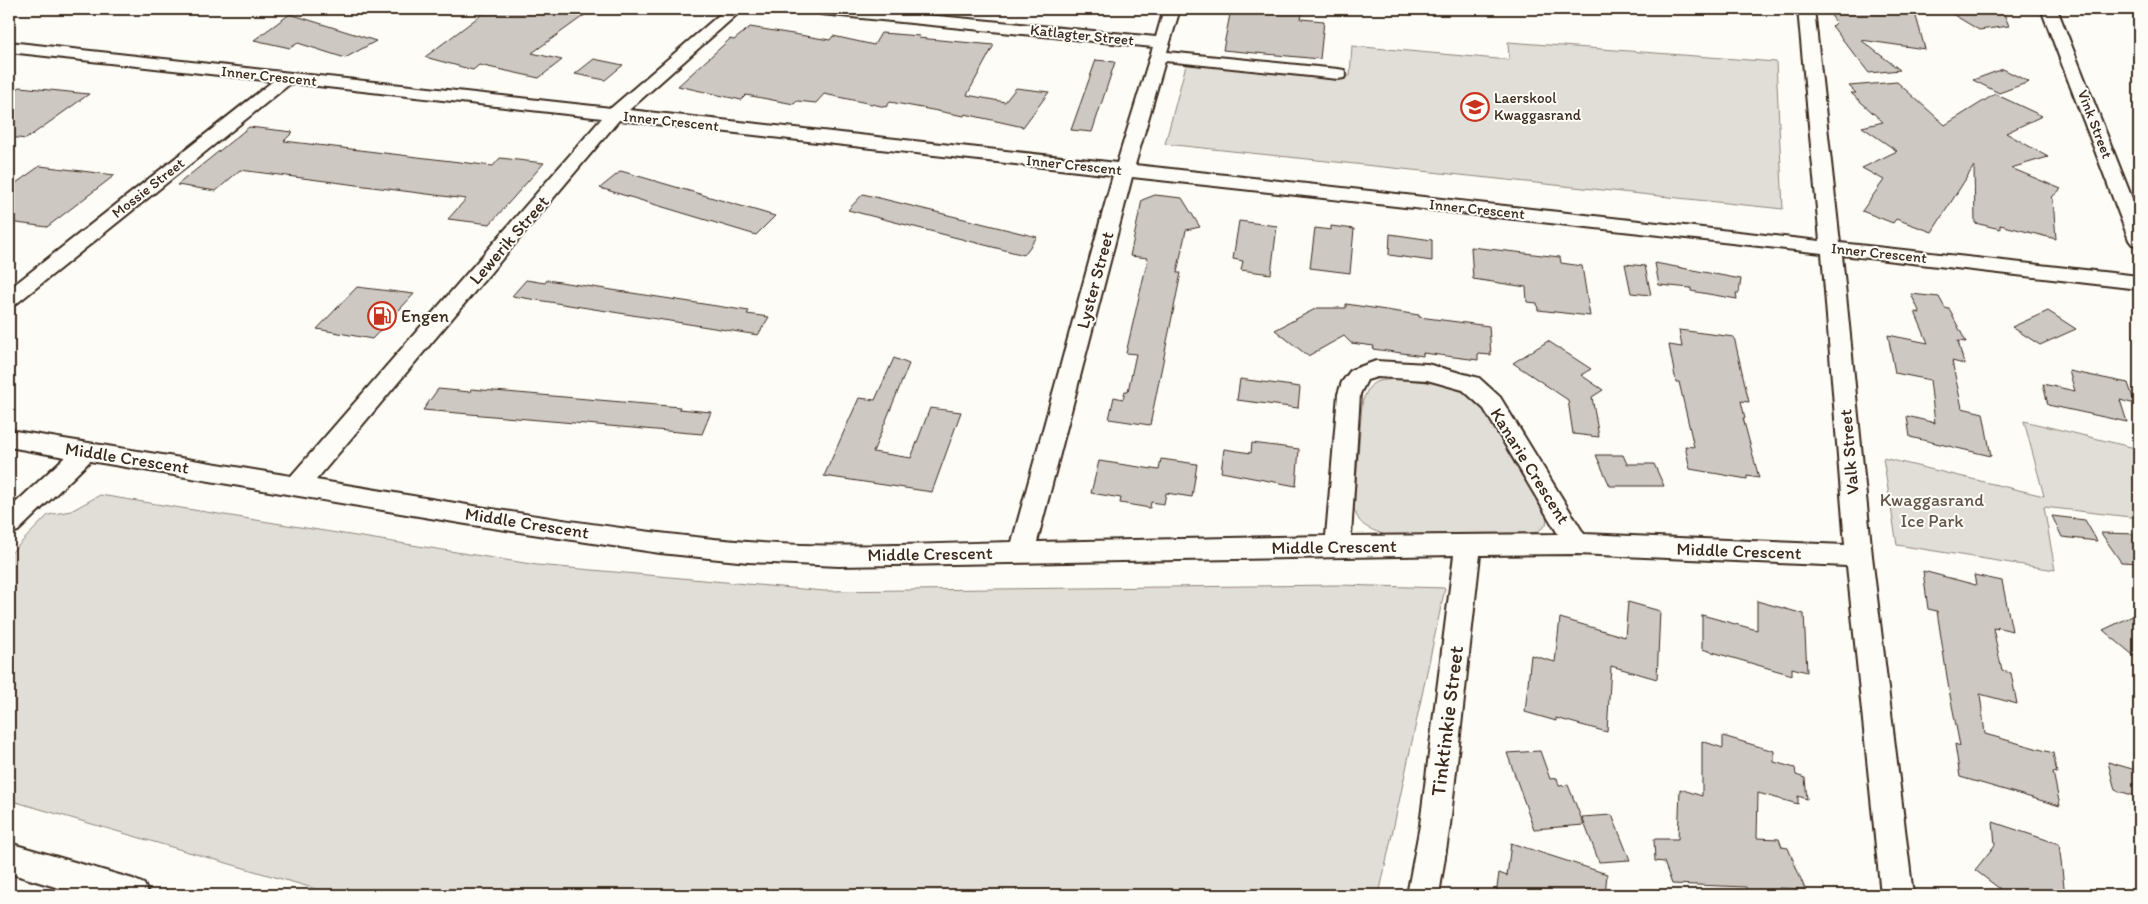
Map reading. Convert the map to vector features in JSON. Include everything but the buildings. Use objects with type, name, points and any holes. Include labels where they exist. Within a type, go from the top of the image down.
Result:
[{"type":"street","name":"Lewerik Street","points":[[297,486],[615,114],[735,9]]},
{"type":"street","name":"Katlagter Street","points":[[821,9],[1161,50],[1338,74]]},
{"type":"street","name":"Lyster Street","points":[[1022,552],[1124,170],[1172,9]]},
{"type":"street","name":"Valk Street","points":[[1806,9],[1831,247],[1859,556],[1897,895]]},
{"type":"street","name":"Vink Street","points":[[2049,9],[2139,240]]},
{"type":"street","name":"Inner Crescent","points":[[9,46],[2139,282]]},
{"type":"street","name":"Mossie Street","points":[[9,299],[287,78]]},
{"type":"street","name":"Kanarie Crescent","points":[[1338,546],[1349,394],[1353,382],[1359,375],[1376,369],[1427,372],[1471,384],[1492,404],[1577,544]]},
{"type":"street","name":"Middle Crescent","points":[[9,439],[466,514],[660,543],[748,552],[839,556],[1338,546],[1577,544],[1859,556]]},
{"type":"street","points":[[9,524],[85,452]]},
{"type":"street","name":"Tinktinkie Street","points":[[1423,895],[1435,825],[1468,545]]},
{"type":"street","points":[[9,858],[133,895]]},
{"type":"green space","points":[[1508,42],[1776,62],[1783,209],[1165,144],[1187,61],[1350,76],[1352,46],[1509,60]]},
{"type":"green space","points":[[1398,379],[1446,384],[1474,393],[1486,404],[1548,510],[1546,525],[1537,532],[1525,534],[1385,535],[1362,523],[1354,509],[1362,403],[1368,389],[1374,383]]},
{"type":"green space","name":"Kwaggasrand Ice Park","points":[[2024,421],[2139,449],[2139,518],[2044,507],[2055,570],[1897,545],[1883,458],[2044,496]]},
{"type":"green space","points":[[100,495],[537,565],[824,591],[1339,585],[1445,588],[1379,895],[337,895],[9,800],[9,555],[48,515],[71,511]]},
{"type":"place","name":"Laerskool Kwaggasrand","points":[[1475,107]]},
{"type":"place","name":"Engen","points":[[382,316]]}]
